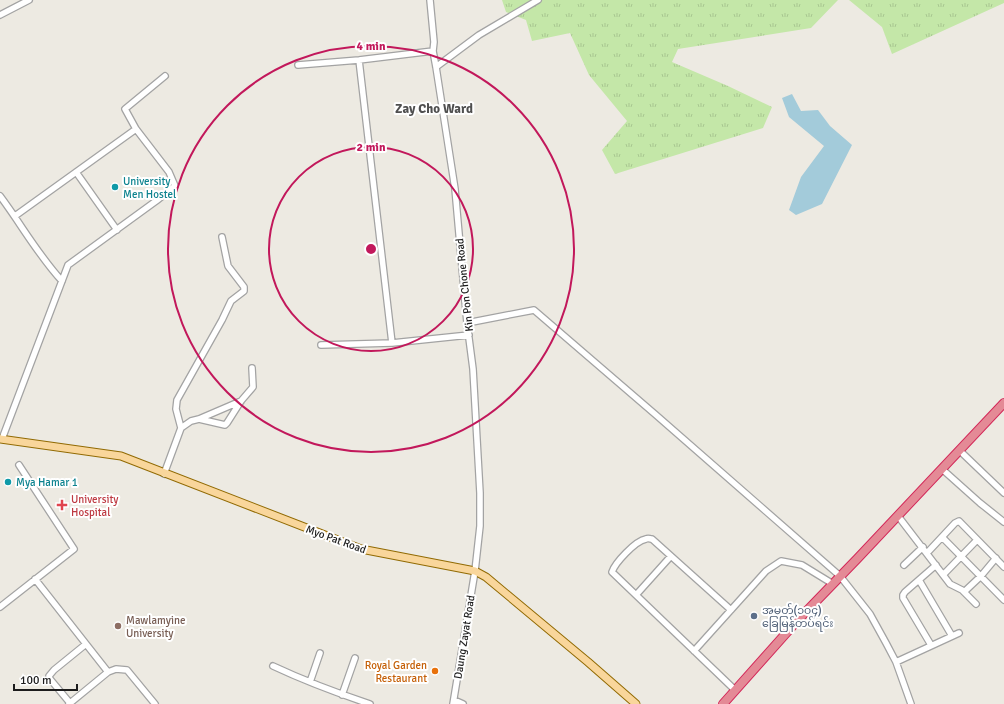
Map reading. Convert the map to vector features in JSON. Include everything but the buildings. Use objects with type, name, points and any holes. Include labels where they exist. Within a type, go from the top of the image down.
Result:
[{"type":"highway","points":[[723,704],[797,622],[1004,403]]},
{"type":"main road","name":"Myo Pat Road","points":[[1,439],[121,456],[164,474],[361,549],[475,571],[486,577],[636,704]]},
{"type":"street","points":[[0,15],[29,0]]},
{"type":"street","name":"Kin Pon Chone Road","points":[[430,0],[434,42],[432,51],[436,67],[455,189],[467,323],[473,369],[480,493],[480,526],[475,571]]},
{"type":"street","points":[[436,67],[479,35],[538,0]]},
{"type":"street","points":[[298,65],[359,60],[432,51]]},
{"type":"street","points":[[359,60],[392,343]]},
{"type":"street","points":[[1,439],[68,264],[117,230],[175,186],[169,172],[136,129],[125,109],[165,76]]},
{"type":"street","points":[[15,216],[136,129]]},
{"type":"street","points":[[76,172],[117,230]]},
{"type":"street","points":[[0,196],[49,267],[62,281]]},
{"type":"street","points":[[164,474],[181,428],[176,408],[177,400],[231,301],[244,291],[244,287],[228,266],[222,236]]},
{"type":"street","points":[[467,323],[534,310],[840,576],[870,614],[896,662],[911,704]]},
{"type":"street","points":[[321,345],[392,343],[469,335]]},
{"type":"street","points":[[199,419],[226,425],[241,401],[253,387],[252,368]]},
{"type":"street","points":[[181,428],[191,421],[241,401]]},
{"type":"street","points":[[959,450],[1004,493]]},
{"type":"street","points":[[0,607],[74,549],[19,465]]},
{"type":"street","points":[[942,469],[1004,522]]},
{"type":"street","points":[[898,516],[951,586],[964,592],[976,604]]},
{"type":"street","points":[[927,553],[958,521],[1004,566]]},
{"type":"street","points":[[942,537],[1004,600]]},
{"type":"street","points":[[731,610],[652,539],[645,539],[630,549],[614,566],[612,572],[735,690]]},
{"type":"street","points":[[943,575],[977,540]]},
{"type":"street","points":[[904,565],[922,547]]},
{"type":"street","points":[[636,595],[671,556]]},
{"type":"street","points":[[964,592],[981,576],[996,558]]},
{"type":"street","points":[[694,651],[766,571],[781,561],[802,565],[833,584]]},
{"type":"street","points":[[931,645],[903,596],[903,593],[936,565]]},
{"type":"street","name":"Daung Zayat Road","points":[[453,702],[475,571]]},
{"type":"street","points":[[35,579],[108,672]]},
{"type":"street","points":[[919,580],[952,636]]},
{"type":"street","points":[[896,662],[959,633]]},
{"type":"street","points":[[86,644],[54,670],[49,676],[69,704],[108,672],[116,669],[126,670],[155,704]]},
{"type":"street","points":[[310,682],[320,653]]},
{"type":"street","points":[[342,695],[355,658]]},
{"type":"street","points":[[273,666],[342,695],[370,704]]},
{"type":"street","points":[[453,702],[462,704]]},
{"type":"green space","points":[[502,0],[838,0],[811,28],[678,49],[672,62],[772,107],[763,128],[615,174],[602,150],[627,121],[589,75],[570,33],[532,41],[526,20],[506,12]]},
{"type":"green space","points":[[849,0],[1004,0],[1004,3],[892,54],[882,27]]},
{"type":"water","points":[[792,94],[801,111],[818,110],[830,126],[852,145],[822,204],[796,215],[789,210],[801,177],[824,146],[789,117],[782,98]]},
{"type":"place","name":"University Men Hostel","points":[[115,187]]},
{"type":"place","name":"Mya Hamar 1","points":[[8,482]]},
{"type":"place","name":"University Hospital","points":[[62,505]]},
{"type":"place","name":"အမှတ်(၁၀၄) ခြေမြန်တပ်ရင်း","points":[[754,616]]},
{"type":"place","name":"Mawlamyine University","points":[[118,626]]},
{"type":"place","name":"Royal Garden Restaurant","points":[[435,671]]},
{"type":"district","name":"Zay Cho Ward","points":[[434,108]]}]
